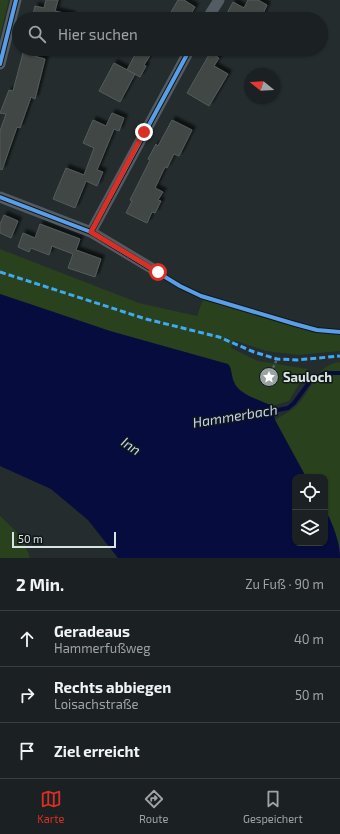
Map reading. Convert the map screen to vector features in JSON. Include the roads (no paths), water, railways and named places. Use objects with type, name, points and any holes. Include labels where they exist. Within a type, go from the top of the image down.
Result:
[{"type":"street","points":[[13,12],[16,0]]},
{"type":"street","points":[[211,12],[219,0]]},
{"type":"street","points":[[0,64],[12,16]]},
{"type":"street","points":[[91,232],[186,56]]},
{"type":"street","points":[[0,197],[91,232],[158,272]]},
{"type":"water","name":"Inn","points":[[0,294],[110,331],[228,364],[234,382],[240,390],[250,397],[272,406],[275,420],[304,474],[292,474],[292,546],[328,546],[328,516],[336,533],[340,558],[118,558],[88,520],[51,489],[0,466]]},
{"type":"waterway","name":"Hammerbach","points":[[268,412],[288,408],[294,403],[311,380],[325,373],[340,373]]},
{"type":"place","name":"Sauloch","points":[[269,377]]}]
